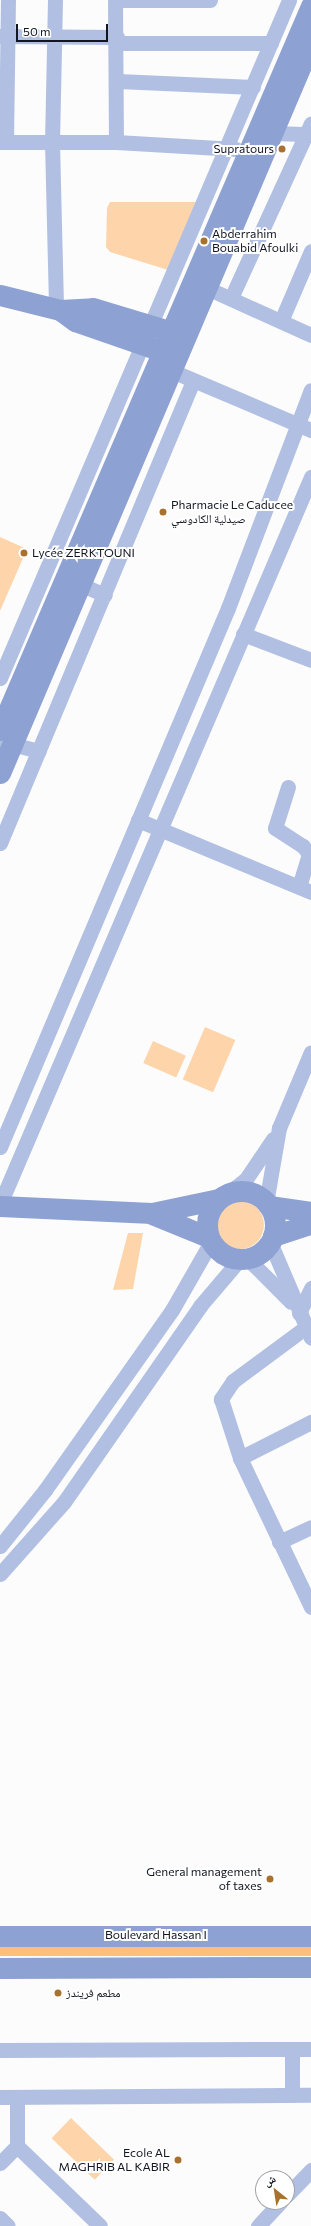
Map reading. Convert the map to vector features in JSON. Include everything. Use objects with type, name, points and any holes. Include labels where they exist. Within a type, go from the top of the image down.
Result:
[{"type":"main road","points":[[4,739],[80,584],[171,360],[163,335],[248,151],[311,6]]},
{"type":"main road","points":[[163,335],[207,288],[311,42]]},
{"type":"main road","points":[[0,295],[58,310],[93,308],[163,335]]},
{"type":"main road","points":[[0,772],[4,739],[171,360],[163,335]]},
{"type":"main road","points":[[0,1205],[152,1214],[248,1192],[268,1204],[311,1212]]},
{"type":"main road","points":[[210,1239],[208,1216],[223,1197]]},
{"type":"main road","points":[[268,1204],[275,1226],[271,1239]]},
{"type":"main road","points":[[152,1214],[210,1239],[223,1254],[244,1259],[271,1239],[311,1224]]},
{"type":"main road","name":"Boulevard Hassan I","points":[[0,1936],[311,1936]]},
{"type":"main road","points":[[0,1968],[311,1967]]},
{"type":"street","points":[[8,0],[3,36],[3,142],[116,142],[226,148],[248,151]]},
{"type":"street","points":[[54,0],[52,142],[58,310]]},
{"type":"street","points":[[116,142],[118,81],[116,0],[210,0]]},
{"type":"street","points":[[0,678],[163,335],[226,148],[289,0]]},
{"type":"street","points":[[3,36],[54,36],[117,40],[271,43]]},
{"type":"street","points":[[118,81],[253,87]]},
{"type":"street","points":[[231,298],[310,130],[273,133]]},
{"type":"street","points":[[281,321],[311,251]]},
{"type":"street","points":[[207,288],[311,335]]},
{"type":"street","points":[[171,360],[193,380],[305,428]]},
{"type":"street","points":[[0,844],[105,595],[193,380]]},
{"type":"street","points":[[0,1147],[305,428],[311,390]]},
{"type":"street","points":[[0,1205],[311,478]]},
{"type":"street","points":[[80,584],[105,595]]},
{"type":"street","points":[[243,634],[311,660]]},
{"type":"street","points":[[4,739],[39,751]]},
{"type":"street","points":[[138,820],[305,890],[309,854],[303,846],[275,828],[288,787]]},
{"type":"street","points":[[223,1197],[246,1178],[279,1128],[311,1052]]},
{"type":"street","points":[[268,1204],[279,1128]]},
{"type":"street","points":[[0,1546],[45,1490],[183,1293],[210,1239]]},
{"type":"street","points":[[271,1239],[297,1310],[308,1332],[233,1381],[221,1399],[240,1458],[311,1607]]},
{"type":"street","points":[[0,1574],[64,1502],[200,1306],[244,1259],[297,1310]]},
{"type":"street","points":[[297,1310],[311,1288]]},
{"type":"street","points":[[240,1458],[311,1422]]},
{"type":"street","points":[[45,1490],[64,1502]]},
{"type":"street","points":[[279,1542],[311,1527]]},
{"type":"street","points":[[292,2049],[292,2095]]},
{"type":"street","points":[[0,2050],[311,2049]]},
{"type":"street","points":[[0,2096],[311,2095]]},
{"type":"street","points":[[0,2163],[17,2146],[17,2096]]},
{"type":"street","points":[[17,2146],[100,2226]]},
{"type":"street","points":[[295,2187],[311,2170]]},
{"type":"street","points":[[258,2226],[273,2210]]},
{"type":"street","points":[[0,2218],[8,2226]]},
{"type":"shaded area","points":[[110,202],[198,202],[168,270],[110,252],[106,247],[107,208]]},
{"type":"shaded area","points":[[0,537],[27,549],[0,611]]},
{"type":"shaded area","points":[[205,1027],[235,1040],[213,1092],[183,1079]]},
{"type":"shaded area","points":[[153,1041],[186,1056],[176,1078],[143,1063]]},
{"type":"shaded area","points":[[240,1201],[249,1203],[257,1208],[262,1216],[264,1225],[262,1234],[257,1242],[249,1247],[240,1249],[231,1247],[223,1242],[218,1234],[216,1225],[218,1216],[223,1208],[231,1203]]},
{"type":"shaded area","points":[[128,1233],[143,1233],[133,1289],[113,1290]]},
{"type":"shaded area","points":[[0,1945],[311,1945],[311,1956],[0,1956]]},
{"type":"shaded area","points":[[71,2118],[114,2160],[95,2180],[52,2138]]},
{"type":"place","name":"Supratours","points":[[282,149]]},
{"type":"place","name":"Abderrahim Bouabid Afoulki","points":[[204,241]]},
{"type":"place","name":"Pharmacie Le Caducee صيدلية الكادوسي","points":[[163,512]]},
{"type":"place","name":"Lycée ZERKTOUNI","points":[[24,553]]},
{"type":"place","name":"General management of taxes","points":[[270,1879]]},
{"type":"place","name":"مطعم فريندز","points":[[58,1993]]},
{"type":"place","name":"Ecole AL MAGHRIB AL KABIR","points":[[178,2160]]}]
